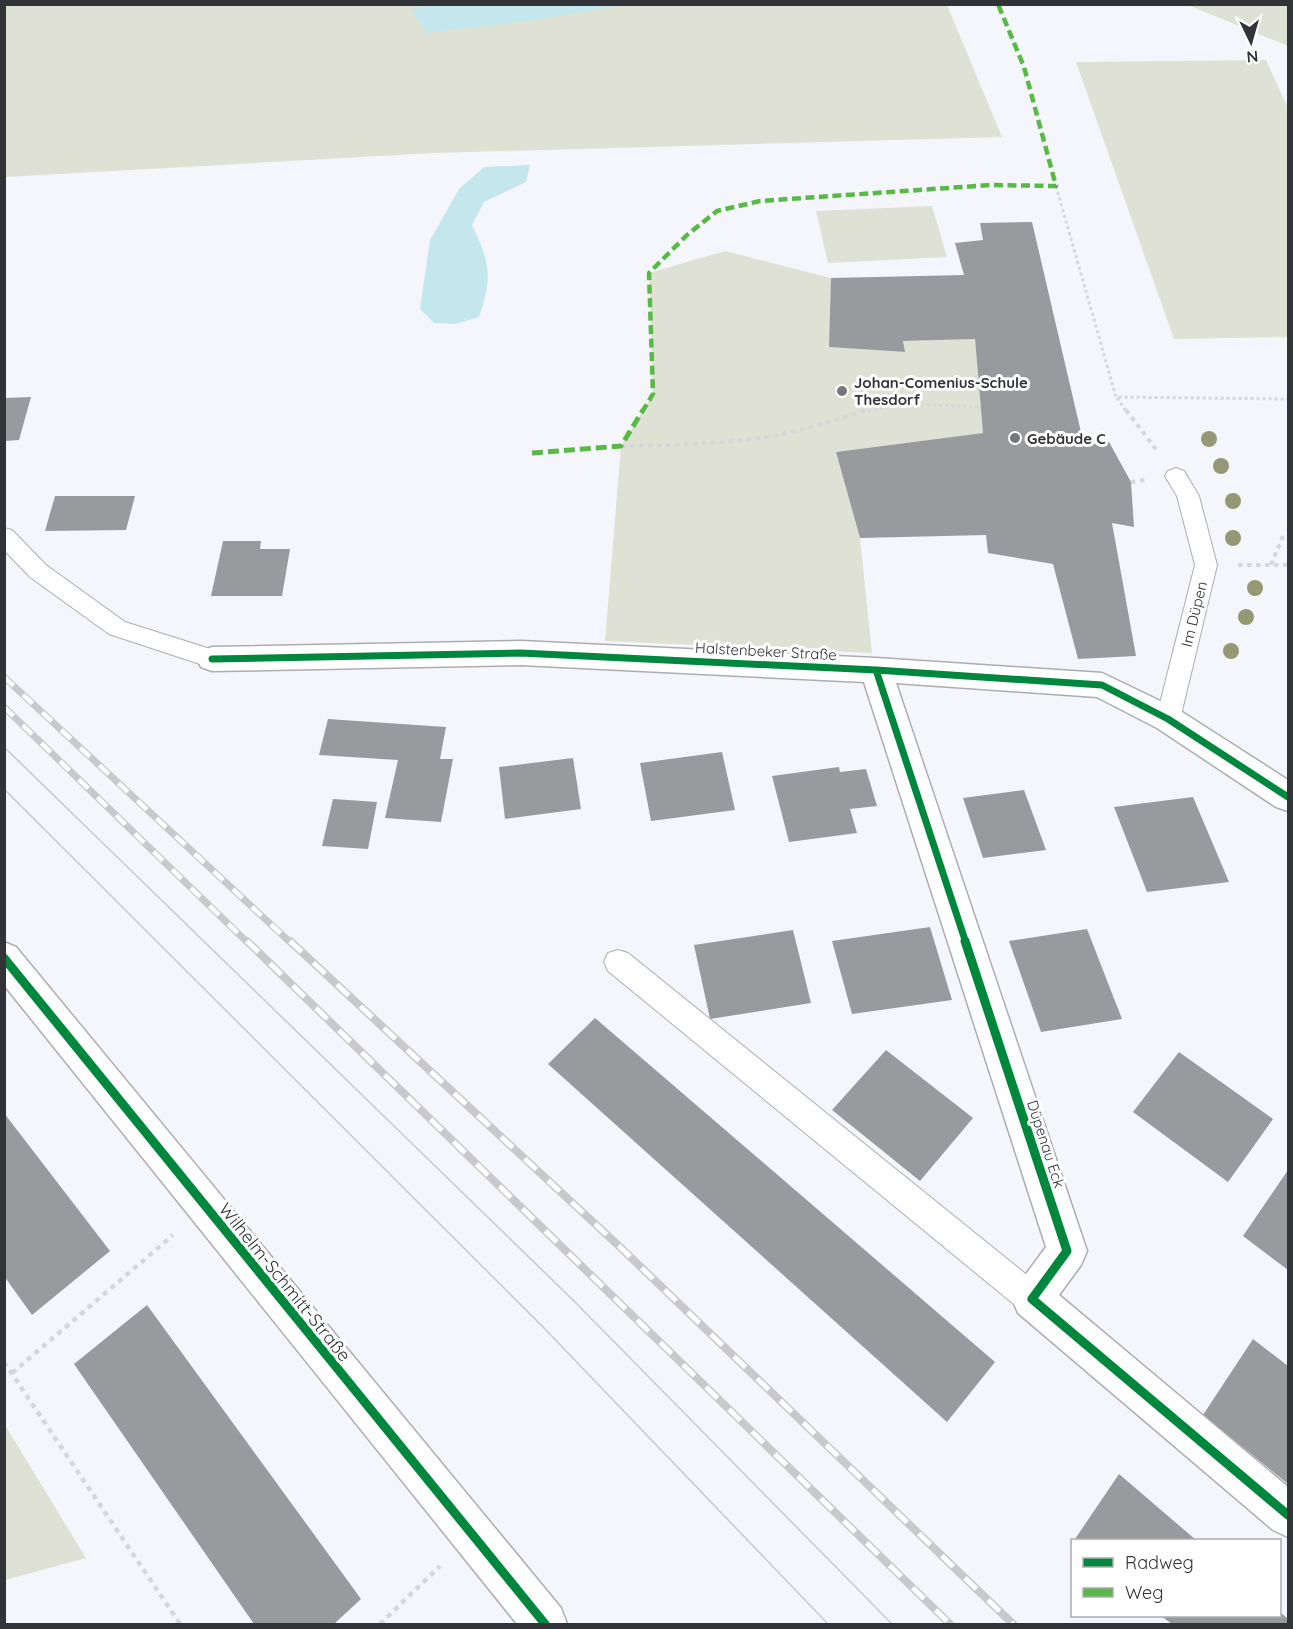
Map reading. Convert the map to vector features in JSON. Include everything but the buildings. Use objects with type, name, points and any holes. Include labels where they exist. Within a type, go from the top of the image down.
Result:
[{"type":"street","name":"Halstenbeker Straße","points":[[212,659],[521,653],[876,670],[1102,685],[1168,719],[1288,797]]},
{"type":"street","name":"Düpenau Eck","points":[[876,670],[1066,1251],[1032,1299]]},
{"type":"street","name":"Wilhelm-Schmitt-Straße","points":[[4,958],[471,1536],[545,1624]]},
{"type":"street","points":[[1032,1299],[1288,1515]]},
{"type":"lane","name":"Im Düpen","points":[[1168,719],[1206,565],[1188,496],[1176,476]]},
{"type":"lane","name":"Halstenbeker Straße","points":[[4,536],[38,571],[117,628],[212,659]]},
{"type":"lane","points":[[618,962],[1032,1299]]},
{"type":"path","points":[[1056,186],[1116,398],[1176,476]]},
{"type":"path","points":[[1116,398],[1288,399]]},
{"type":"path","points":[[621,446],[697,444],[772,436],[824,424],[873,408],[908,404],[980,406]]},
{"type":"path","points":[[1271,565],[1283,536]]},
{"type":"path","points":[[1206,565],[1288,565]]},
{"type":"path","points":[[12,1373],[206,1207]]},
{"type":"path","points":[[4,1362],[180,1624]]},
{"type":"path","points":[[380,1624],[471,1536]]},
{"type":"shaded area","points":[[5,4],[947,5],[1002,137],[434,153],[5,177]]},
{"type":"shaded area","points":[[1188,5],[1288,5],[1288,46]]},
{"type":"shaded area","points":[[1266,60],[1288,108],[1288,337],[1174,339],[1076,62]]},
{"type":"shaded area","points":[[932,206],[947,257],[828,263],[816,211]]},
{"type":"shaded area","points":[[725,251],[831,278],[830,347],[904,352],[903,341],[975,339],[983,433],[836,452],[860,538],[872,653],[605,641],[621,446],[653,394],[649,273]]},
{"type":"shaded area","points":[[5,1425],[86,1558],[5,1580]]},
{"type":"water","points":[[434,4],[625,5],[535,20],[428,33],[410,9]]},
{"type":"water","points":[[530,165],[526,182],[484,202],[472,225],[483,249],[488,270],[486,291],[479,317],[456,324],[434,323],[420,309],[430,240],[459,189],[484,167]]},
{"type":"tram line","points":[[4,747],[574,1301],[892,1624]]},
{"type":"tram line","points":[[4,789],[544,1328],[828,1624]]},
{"type":"railway","points":[[4,677],[291,943]]},
{"type":"railway","points":[[4,707],[248,943]]},
{"type":"railway","points":[[247,941],[950,1624]]},
{"type":"railway","points":[[290,941],[620,1247],[1013,1624]]},
{"type":"marked path","points":[[532,453],[621,446],[653,394],[649,273],[687,235],[717,211],[760,201],[991,185],[1056,186],[1024,67],[998,4]]},
{"type":"cycle path","points":[[212,659],[521,653],[876,670],[1102,685],[1168,719],[1288,797]]},
{"type":"cycle path","points":[[876,670],[1067,1251],[1032,1299],[1288,1515]]},
{"type":"cycle path","points":[[4,958],[545,1624]]},
{"type":"place","name":"Johan-Comenius-Schule Thesdorf","points":[[842,391]]},
{"type":"place","name":"Gebäude C","points":[[1015,438]]}]
